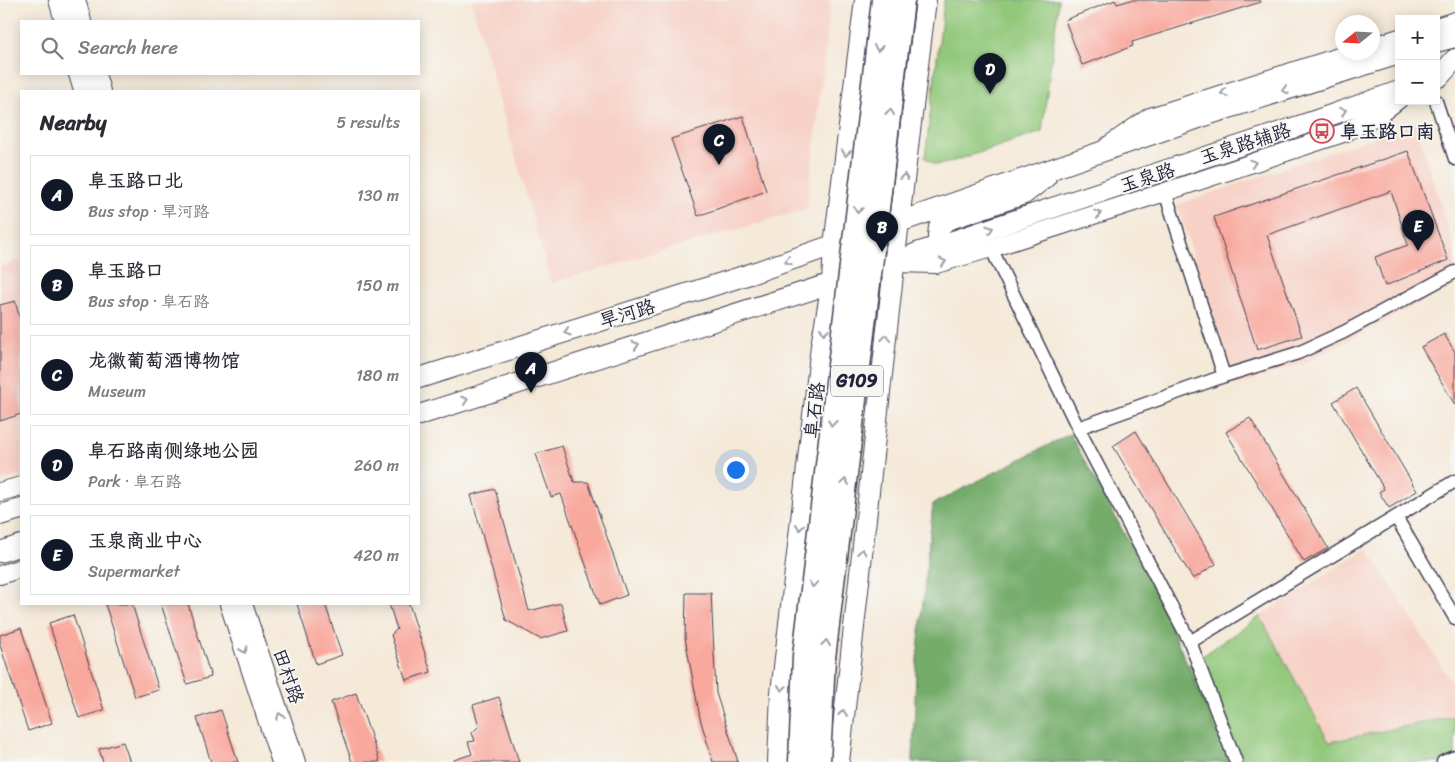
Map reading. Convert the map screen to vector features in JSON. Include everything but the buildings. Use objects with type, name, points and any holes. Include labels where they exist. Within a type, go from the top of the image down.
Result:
[{"type":"highway","name":"阜石路","points":[[800,762],[804,656],[883,0]]},
{"type":"highway","name":"阜石路","points":[[819,762],[824,658],[903,0]]},
{"type":"main road","name":"阜石路","points":[[778,762],[782,683],[821,346],[832,282],[834,245],[865,0]]},
{"type":"main road","points":[[839,762],[895,263],[898,221],[926,0]]},
{"type":"main road","points":[[1440,41],[1455,36]]},
{"type":"main road","name":"玉泉路","points":[[898,221],[1210,114],[1395,55]]},
{"type":"main road","points":[[1443,76],[1455,59]]},
{"type":"main road","name":"玉泉路","points":[[895,263],[946,243],[1395,92]]},
{"type":"main road","points":[[946,243],[938,236],[939,226],[947,220],[1024,194],[1062,166]]},
{"type":"main road","name":"旱河路","points":[[420,378],[750,274],[898,221]]},
{"type":"main road","name":"旱河路","points":[[420,415],[895,263]]},
{"type":"street","points":[[58,0],[64,20]]},
{"type":"street","points":[[76,0],[82,20]]},
{"type":"street","points":[[1440,25],[1455,21]]},
{"type":"street","points":[[1380,44],[1395,39]]},
{"type":"street","points":[[1096,154],[1150,117],[1335,58]]},
{"type":"street","points":[[78,75],[83,90]]},
{"type":"street","points":[[96,75],[101,90]]},
{"type":"street","name":"玉泉路辅路","points":[[895,263],[936,264],[1165,192],[1346,132],[1380,113],[1395,102]]},
{"type":"street","points":[[1437,105],[1455,159]]},
{"type":"street","points":[[1209,156],[1165,192],[1224,376]]},
{"type":"street","points":[[991,248],[1078,428],[1190,642],[1236,762]]},
{"type":"street","points":[[1078,428],[1224,376],[1298,353],[1336,336],[1455,272]]},
{"type":"street","points":[[1190,642],[1455,481]]},
{"type":"street","points":[[0,492],[20,486]]},
{"type":"street","points":[[1396,517],[1455,618]]},
{"type":"street","points":[[0,575],[20,568]]},
{"type":"street","name":"田村路","points":[[228,605],[282,762]]},
{"type":"street","name":"田村路","points":[[243,605],[296,762]]},
{"type":"street","points":[[1443,762],[1455,757]]},
{"type":"shaded area","points":[[471,0],[831,0],[807,209],[551,283]]},
{"type":"shaded area","points":[[1415,123],[1455,251],[1455,284],[1305,363],[1236,385],[1177,205]]},
{"type":"shaded area","points":[[20,260],[20,475],[0,481],[0,267]]},
{"type":"shaded area","points":[[1367,548],[1455,688],[1455,716],[1329,742],[1260,616]]},
{"type":"green space","points":[[944,0],[1059,0],[1042,132],[948,163],[935,165],[925,157]]},
{"type":"green space","points":[[1070,434],[1155,590],[1188,666],[1260,616],[1329,742],[1455,716],[1455,762],[913,762],[916,671],[933,504]]},
{"type":"green space","points":[[1070,434],[1155,590],[1229,762],[913,762],[916,671],[933,504]]},
{"type":"place","name":"阜石路南侧绿地公园","points":[[990,94]]},
{"type":"place","name":"阜玉路口南","points":[[1322,131]]},
{"type":"place","name":"龙徽葡萄酒博物馆","points":[[719,165]]},
{"type":"place","name":"玉泉商业中心","points":[[1418,251]]},
{"type":"place","name":"阜玉路口","points":[[882,252]]},
{"type":"place","name":"阜玉路口北","points":[[531,393]]}]
